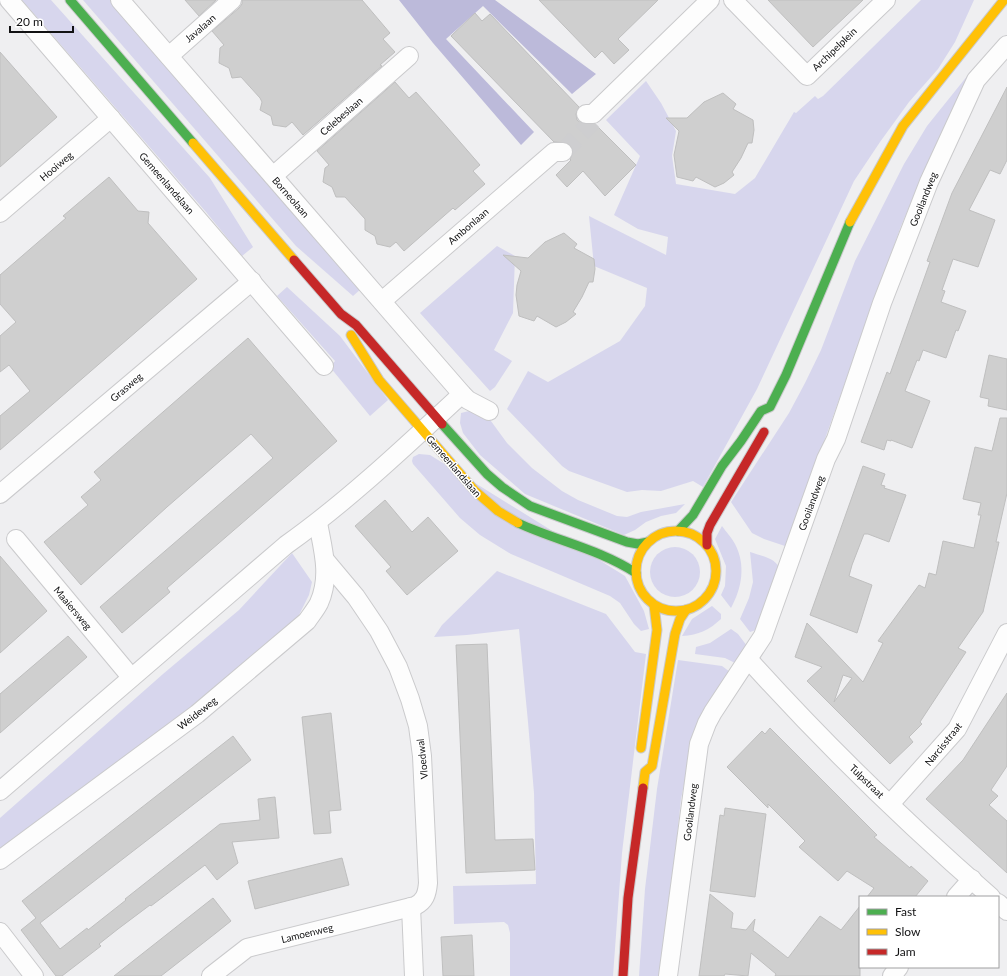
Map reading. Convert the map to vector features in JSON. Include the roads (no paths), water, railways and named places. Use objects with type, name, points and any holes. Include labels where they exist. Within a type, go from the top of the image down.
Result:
[{"type":"main road","name":"Gemeenlandslaan","points":[[70,0],[341,314],[356,325],[487,474],[502,487],[524,502],[548,513],[627,542],[638,544],[648,542]]},
{"type":"main road","points":[[707,545],[710,525],[770,416],[852,216],[903,126],[1004,1]]},
{"type":"main road","name":"Gemeenlandslaan","points":[[341,314],[350,333],[379,380],[475,491],[497,510],[524,526],[581,546],[620,562],[636,573]]},
{"type":"main road","points":[[678,531],[693,515],[722,466],[741,441],[761,410],[770,416]]},
{"type":"main road","points":[[672,531],[678,531],[694,535],[707,545],[715,560],[717,569],[714,585],[706,599],[693,608],[670,611],[654,605],[643,594],[636,573],[639,556],[648,542],[659,535],[672,531]]},
{"type":"main road","points":[[623,976],[628,898],[645,772],[639,760],[657,630],[654,605]]},
{"type":"main road","points":[[645,772],[652,766],[675,634],[680,619],[686,610]]},
{"type":"street","name":"Gemeenlandslaan","points":[[9,0],[324,366]]},
{"type":"street","name":"Borneolaan","points":[[120,0],[462,394],[468,400],[489,411]]},
{"type":"street","name":"Javalaan","points":[[169,56],[232,0]]},
{"type":"street","points":[[591,116],[710,0]]},
{"type":"street","name":"Archipelplein","points":[[733,0],[807,76],[886,0]]},
{"type":"street","name":"Gooilandweg","points":[[668,976],[699,744],[704,728],[713,712],[749,660],[765,632],[826,459],[836,439],[882,303],[929,182],[976,80],[1007,44]]},
{"type":"street","name":"Celebeslaan","points":[[273,176],[409,56]]},
{"type":"street","name":"Hooiweg","points":[[0,213],[111,118]]},
{"type":"street","name":"Ambonlaan","points":[[382,301],[558,149]]},
{"type":"street","name":"Grasweg","points":[[0,494],[252,281]]},
{"type":"street","points":[[0,791],[286,545],[318,523],[462,394]]},
{"type":"street","name":"Weideweg","points":[[0,860],[197,714],[307,621],[319,603],[326,572],[318,523]]},
{"type":"street","name":"Maaiersweg","points":[[16,539],[131,677]]},
{"type":"street","name":"Vloedwal","points":[[325,560],[356,597],[392,653],[402,677],[418,726],[424,783],[428,883],[427,892],[423,901],[411,907]]},
{"type":"street","name":"Narcisstraat","points":[[890,804],[957,729],[1007,633]]},
{"type":"street","name":"Tulpstraat","points":[[749,660],[780,695],[890,804],[990,896]]},
{"type":"street","points":[[957,896],[972,879]]},
{"type":"street","points":[[999,904],[1007,911]]},
{"type":"street","points":[[411,907],[414,976]]},
{"type":"street","name":"Lamoenweg","points":[[212,976],[247,948],[411,907]]},
{"type":"street","points":[[0,932],[34,976]]},
{"type":"street","points":[[892,976],[898,968]]},
{"type":"tunnel","points":[[563,152],[593,121]]}]
